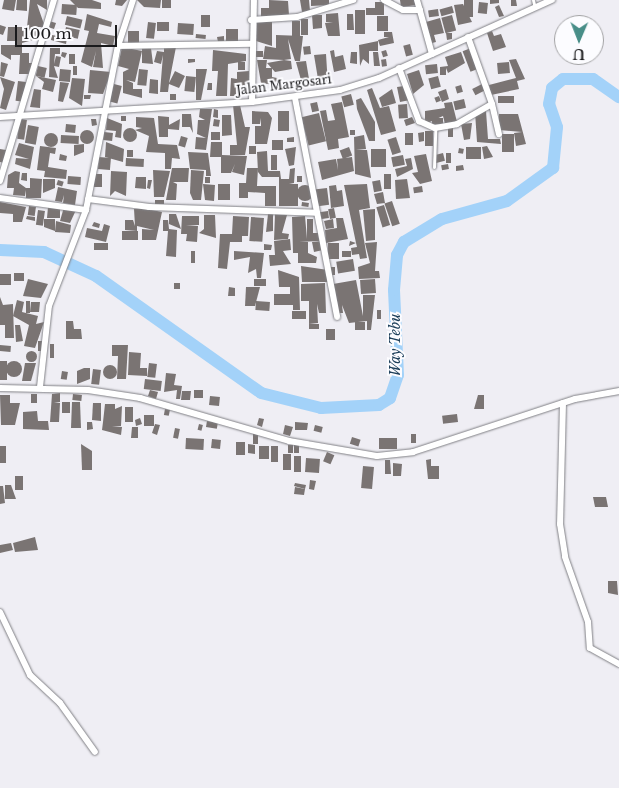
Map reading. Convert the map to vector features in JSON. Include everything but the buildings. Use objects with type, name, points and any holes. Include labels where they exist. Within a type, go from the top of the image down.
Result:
[{"type":"street","points":[[0,181],[54,0]]},
{"type":"street","points":[[40,387],[55,282],[75,242],[86,210],[118,46],[133,0]]},
{"type":"street","points":[[252,102],[251,20],[254,0]]},
{"type":"street","points":[[251,20],[297,17],[353,0]]},
{"type":"street","points":[[384,0],[403,10],[420,10]]},
{"type":"street","points":[[418,0],[432,54]]},
{"type":"street","name":"Jalan Margosari","points":[[0,117],[252,102],[294,98],[358,85],[552,0]]},
{"type":"street","points":[[468,37],[492,104],[499,134]]},
{"type":"street","points":[[118,46],[251,44]]},
{"type":"street","points":[[400,68],[419,121],[435,128],[457,124],[492,104]]},
{"type":"street","points":[[294,98],[337,317]]},
{"type":"street","points":[[0,198],[86,210]]},
{"type":"street","points":[[88,199],[150,207],[317,213]]},
{"type":"street","points":[[0,388],[40,387],[140,398],[290,441],[377,456],[420,450],[563,403],[619,390]]},
{"type":"street","points":[[563,403],[560,524],[565,557],[588,622],[590,648],[619,664]]},
{"type":"street","points":[[0,612],[36,683],[60,703],[95,752]]},
{"type":"lane","points":[[533,0],[535,8]]},
{"type":"lane","points":[[434,167],[435,128]]},
{"type":"waterway","name":"Way Tebu","points":[[0,250],[44,252],[96,276],[261,393],[321,408],[379,405],[390,398],[398,375],[394,290],[397,255],[404,242],[442,219],[507,201],[553,168],[557,127],[549,104],[552,88],[563,79],[593,79],[619,97]]}]
